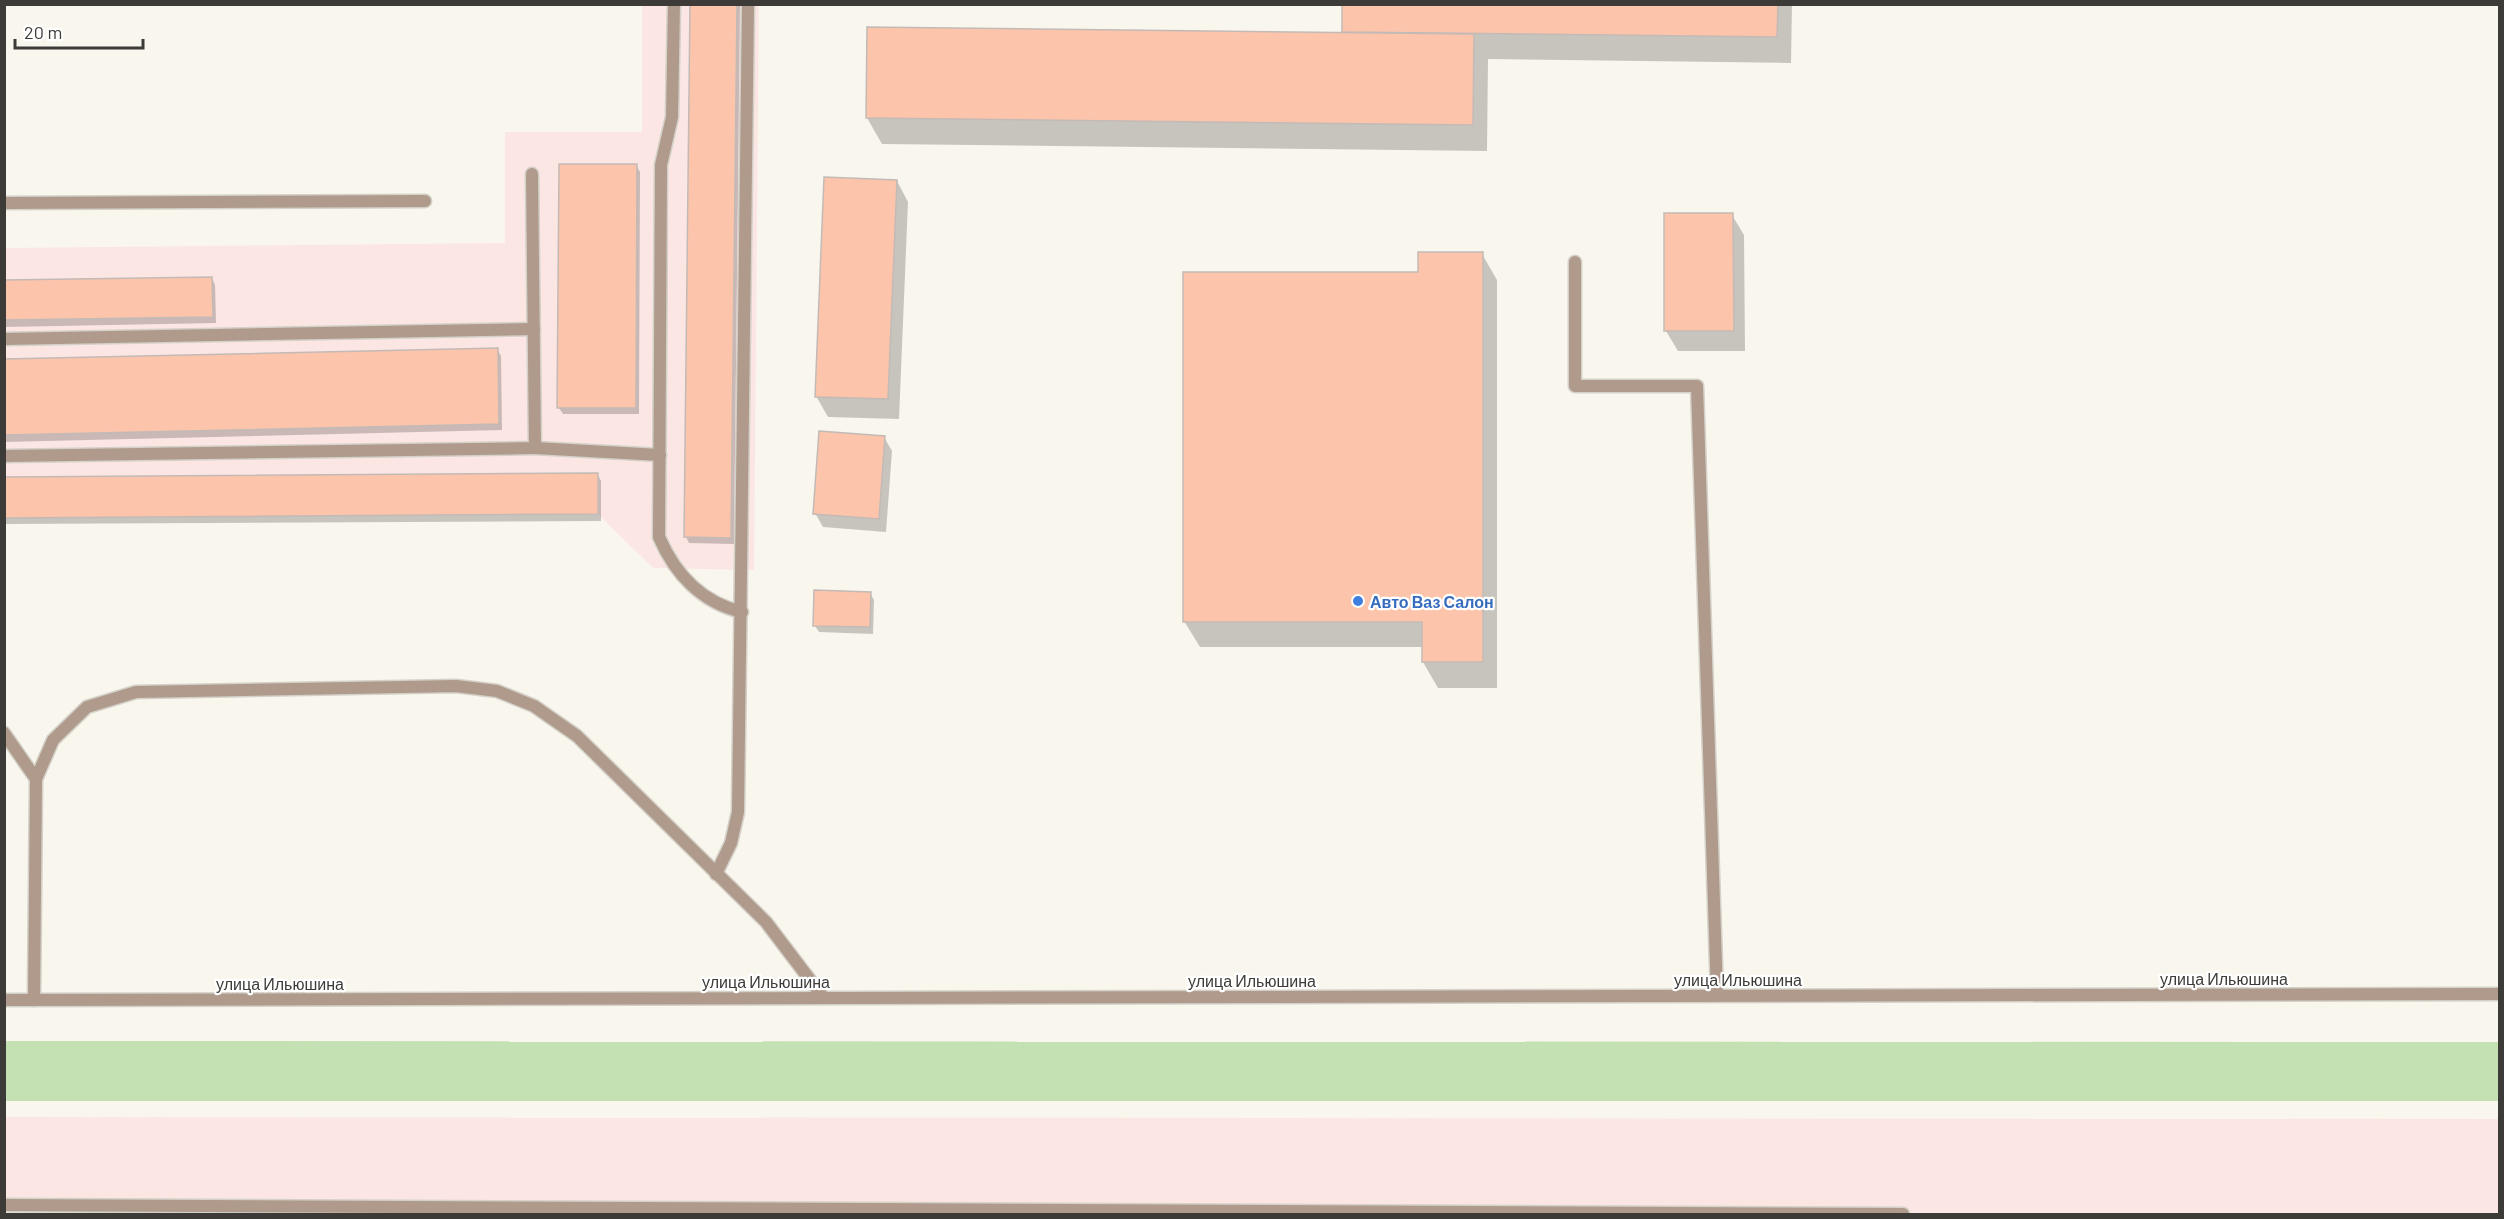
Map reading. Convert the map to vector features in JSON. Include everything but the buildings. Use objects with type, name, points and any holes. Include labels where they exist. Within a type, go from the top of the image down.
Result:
[{"type":"street","points":[[674,4],[672,117],[661,165],[659,537],[670,562],[703,596],[721,608],[742,612]]},
{"type":"street","points":[[717,874],[731,843],[738,812],[748,4]]},
{"type":"street","points":[[532,174],[535,448]]},
{"type":"street","points":[[4,203],[425,201]]},
{"type":"street","points":[[1575,262],[1575,386],[1697,386],[1716,995]]},
{"type":"street","points":[[4,339],[534,329]]},
{"type":"street","points":[[4,456],[535,448],[660,455]]},
{"type":"street","points":[[34,1000],[36,779],[53,740],[87,707],[136,692],[456,686],[497,691],[534,706],[577,736],[766,922],[823,997]]},
{"type":"street","points":[[4,733],[36,779]]},
{"type":"street","name":"улица Ильюшина","points":[[4,1000],[2499,994]]},
{"type":"street","points":[[4,1205],[1903,1215]]},
{"type":"shaded area","points":[[642,5],[759,5],[754,570],[653,568],[598,514],[5,518],[4,248],[505,243],[505,132],[642,132]]},
{"type":"shaded area","points":[[4,1117],[2499,1119],[2500,1214],[5,1214]]},
{"type":"green space","points":[[5,1041],[2499,1042],[2500,1101],[5,1101]]},
{"type":"place","name":"Авто Ваз Салон","points":[[1358,601]]}]
